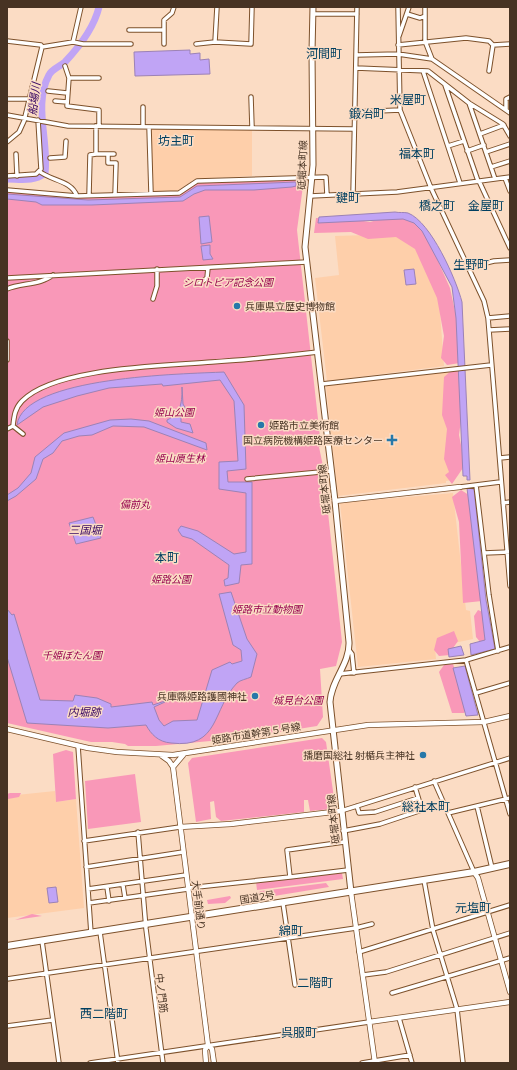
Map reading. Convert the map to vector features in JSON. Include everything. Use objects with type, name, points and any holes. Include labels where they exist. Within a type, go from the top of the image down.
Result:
[{"type":"highway","name":"国道2号","points":[[7,946],[192,918],[474,872],[510,864]]},
{"type":"main road","name":"砥堀本町線","points":[[313,7],[312,177],[305,237],[335,500],[349,650],[330,698],[344,842],[351,892]]},
{"type":"street","points":[[73,42],[81,7]]},
{"type":"street","points":[[164,44],[164,20],[172,13],[174,7]]},
{"type":"street","points":[[215,42],[217,7]]},
{"type":"street","points":[[196,44],[215,42],[251,44],[252,7]]},
{"type":"street","points":[[353,194],[353,129],[357,7]]},
{"type":"street","points":[[398,7],[398,70],[400,110],[431,188],[484,301],[488,318],[500,458],[500,482],[505,519],[510,586]]},
{"type":"street","points":[[398,39],[409,7]]},
{"type":"street","points":[[425,7],[425,41],[432,59]]},
{"type":"street","points":[[313,14],[357,14]]},
{"type":"street","points":[[407,14],[420,18],[425,16]]},
{"type":"street","points":[[129,30],[164,30]]},
{"type":"street","points":[[398,45],[425,41],[466,38],[489,41],[493,45],[510,44]]},
{"type":"street","points":[[7,41],[41,45],[42,47],[73,42],[84,44],[131,44]]},
{"type":"street","points":[[489,71],[493,45]]},
{"type":"street","points":[[7,142],[19,132],[25,118],[42,47]]},
{"type":"street","points":[[356,55],[398,54],[432,59],[465,84],[508,111]]},
{"type":"street","points":[[65,66],[69,78],[67,106],[99,110],[96,154]]},
{"type":"street","points":[[356,68],[428,71],[469,102],[504,125],[510,136]]},
{"type":"street","points":[[423,71],[460,183]]},
{"type":"street","points":[[69,78],[99,78]]},
{"type":"street","points":[[444,84],[479,181],[510,248]]},
{"type":"street","points":[[48,91],[68,93]]},
{"type":"street","points":[[251,97],[252,127]]},
{"type":"street","points":[[508,111],[506,99],[510,97]]},
{"type":"street","points":[[7,98],[29,99]]},
{"type":"street","points":[[54,101],[67,102]]},
{"type":"street","points":[[469,102],[495,179]]},
{"type":"street","points":[[143,107],[143,127]]},
{"type":"street","points":[[354,112],[400,110]]},
{"type":"street","points":[[7,116],[68,126],[353,129]]},
{"type":"street","points":[[7,176],[36,174],[41,169],[38,120]]},
{"type":"street","points":[[480,134],[504,125]]},
{"type":"street","points":[[150,127],[151,193]]},
{"type":"street","points":[[50,158],[65,157],[66,141]]},
{"type":"street","points":[[448,146],[464,141]]},
{"type":"street","points":[[486,152],[510,144]]},
{"type":"street","points":[[467,151],[484,145]]},
{"type":"street","points":[[16,154],[17,176]]},
{"type":"street","points":[[108,154],[108,163],[116,163],[115,195]]},
{"type":"street","points":[[89,195],[90,155],[114,154]]},
{"type":"street","points":[[491,167],[510,161]]},
{"type":"street","points":[[39,171],[46,177],[70,185],[77,196]]},
{"type":"street","points":[[7,190],[77,196],[178,193],[197,181],[326,177],[327,195]]},
{"type":"street","points":[[310,196],[397,192],[510,177]]},
{"type":"street","points":[[505,178],[510,191]]},
{"type":"street","points":[[469,267],[494,261],[510,260]]},
{"type":"street","points":[[7,278],[307,262]]},
{"type":"street","points":[[199,284],[207,278],[208,268]]},
{"type":"street","points":[[154,299],[157,286],[157,269]]},
{"type":"street","points":[[7,289],[43,280],[54,275]]},
{"type":"street","points":[[488,318],[510,316]]},
{"type":"street","points":[[489,330],[510,329]]},
{"type":"street","points":[[7,341],[7,360]]},
{"type":"street","points":[[23,434],[14,426],[14,413],[21,402],[40,390],[73,377],[111,370],[318,352]]},
{"type":"street","points":[[322,384],[492,364]]},
{"type":"street","points":[[7,429],[14,426]]},
{"type":"street","points":[[500,458],[510,457]]},
{"type":"street","points":[[247,479],[331,471]]},
{"type":"street","points":[[335,500],[500,482]]},
{"type":"street","points":[[476,485],[498,651]]},
{"type":"street","points":[[503,502],[510,502]]},
{"type":"street","points":[[505,519],[510,518]]},
{"type":"street","points":[[484,553],[508,552]]},
{"type":"street","points":[[339,674],[466,660],[510,648]]},
{"type":"street","points":[[349,650],[352,654],[354,673]]},
{"type":"street","points":[[466,660],[508,798],[510,814]]},
{"type":"street","points":[[476,693],[510,685]]},
{"type":"street","name":"姫路市道幹第５号線","points":[[7,729],[78,746],[160,756],[184,754],[332,729],[381,723],[484,722],[510,716]]},
{"type":"street","points":[[78,746],[91,933]]},
{"type":"street","points":[[160,756],[166,758],[173,767],[184,754]]},
{"type":"street","points":[[84,841],[180,827],[231,824],[341,811],[434,780],[510,758]]},
{"type":"street","name":"大手前通り","points":[[173,767],[208,1045],[212,1049],[214,1063]]},
{"type":"street","points":[[434,780],[478,878],[510,992]]},
{"type":"street","points":[[343,831],[380,824],[422,810],[415,787]]},
{"type":"street","points":[[356,806],[360,813],[368,813],[418,798]]},
{"type":"street","points":[[448,813],[508,798]]},
{"type":"street","points":[[477,806],[492,868]]},
{"type":"street","name":"中ノ門筋","points":[[138,832],[145,925],[163,1063]]},
{"type":"street","points":[[290,877],[287,850],[344,842]]},
{"type":"street","points":[[86,867],[184,852]]},
{"type":"street","points":[[89,903],[188,889],[348,870]]},
{"type":"street","points":[[88,889],[186,875]]},
{"type":"street","points":[[424,880],[433,930],[457,1009],[463,1063]]},
{"type":"street","points":[[123,885],[125,898]]},
{"type":"street","points":[[107,887],[109,900]]},
{"type":"street","points":[[351,892],[375,1062]]},
{"type":"street","points":[[283,903],[295,985]]},
{"type":"street","points":[[360,952],[510,906]]},
{"type":"street","points":[[7,979],[196,950],[356,928],[372,924]]},
{"type":"street","points":[[100,932],[118,1063]]},
{"type":"street","points":[[362,976],[386,972],[510,933]]},
{"type":"street","points":[[42,941],[59,1063]]},
{"type":"street","points":[[392,993],[510,958]]},
{"type":"street","points":[[90,1063],[510,1002]]},
{"type":"street","points":[[399,1018],[412,1063]]},
{"type":"street","points":[[7,1026],[53,1020]]},
{"type":"street","name":"大手前通り","points":[[206,1063],[205,1050],[208,1045]]},
{"type":"street","points":[[362,1063],[410,1055]]},
{"type":"shaded area","points":[[151,128],[252,129],[252,176],[195,179],[177,191],[154,191],[152,189]]},
{"type":"shaded area","points":[[401,234],[416,244],[439,299],[444,366],[327,381],[315,278],[339,275],[335,236]]},
{"type":"shaded area","name":"国立病院機構姫路医療センター","points":[[449,372],[457,475],[452,476],[453,480],[446,481],[446,483],[338,496],[326,386]]},
{"type":"shaded area","points":[[453,493],[466,610],[470,611],[473,639],[435,647],[436,659],[358,667],[340,503]]},
{"type":"shaded area","points":[[55,791],[56,802],[76,799],[84,908],[7,918],[7,796]]},
{"type":"green space","name":"姫路公園","points":[[301,179],[303,186],[297,230],[321,446],[319,447],[323,466],[342,642],[336,666],[320,669],[323,717],[317,726],[254,736],[253,739],[244,740],[243,738],[156,746],[128,746],[125,744],[112,742],[91,742],[7,723],[7,191],[72,196],[180,193],[196,183]]},
{"type":"green space","points":[[391,216],[414,221],[426,234],[450,288],[460,334],[460,363],[447,365],[441,358],[444,336],[437,298],[415,249],[396,237],[368,239],[351,232],[314,233],[316,218],[350,219],[370,222]]},
{"type":"green space","points":[[452,370],[461,372],[462,412],[459,435],[465,465],[452,484],[445,475],[449,472],[444,459],[447,429],[442,415],[444,377]]},
{"type":"green space","points":[[461,490],[472,497],[482,601],[463,603],[459,522],[452,497]]},
{"type":"green space","points":[[478,610],[485,613],[488,638],[481,643],[476,637],[474,616]]},
{"type":"green space","points":[[454,631],[458,641],[450,655],[439,656],[434,650],[437,638]]},
{"type":"green space","points":[[453,664],[468,709],[464,713],[452,713],[439,672],[444,665]]},
{"type":"green space","points":[[322,738],[326,742],[335,805],[331,809],[310,811],[308,800],[304,800],[304,812],[221,821],[216,817],[214,801],[210,802],[211,819],[196,822],[188,763],[192,758]]},
{"type":"green space","points":[[66,750],[73,752],[76,799],[56,802],[53,754]]},
{"type":"green space","points":[[135,774],[141,822],[88,829],[85,781]]},
{"type":"green space","points":[[21,793],[19,797],[8,799],[7,794]]},
{"type":"green space","points":[[342,873],[343,879],[257,890],[256,882]]},
{"type":"green space","points":[[326,883],[329,887],[268,897],[260,897],[257,893],[261,891]]},
{"type":"green space","points":[[230,896],[231,898],[225,903],[208,904],[207,900]]},
{"type":"green space","points":[[32,914],[42,916],[15,920]]},
{"type":"water","points":[[190,50],[190,54],[200,53],[200,60],[209,59],[210,74],[135,76],[134,52]]},
{"type":"water","points":[[296,182],[296,186],[292,187],[254,190],[205,190],[194,194],[183,201],[92,205],[42,205],[36,202],[7,199],[7,194],[88,200],[180,197],[197,186]]},
{"type":"water","points":[[395,212],[408,213],[417,218],[434,239],[448,266],[462,302],[470,480],[467,480],[467,476],[463,476],[456,318],[452,287],[422,231],[414,223],[403,219],[318,223],[319,217]]},
{"type":"water","points":[[209,216],[212,242],[201,244],[199,217]]},
{"type":"water","points":[[210,245],[210,254],[213,259],[203,260],[201,246]]},
{"type":"water","points":[[414,269],[416,284],[406,285],[404,270]]},
{"type":"water","points":[[224,372],[244,405],[246,469],[227,471],[228,482],[252,482],[252,564],[241,565],[239,583],[225,586],[224,580],[228,578],[229,565],[192,539],[182,536],[178,530],[181,526],[198,531],[234,554],[246,552],[246,493],[219,489],[219,462],[238,461],[234,401],[220,380],[163,386],[162,384],[109,388],[43,407],[17,425],[26,409],[46,396],[75,387],[143,377]]},
{"type":"water","points":[[182,387],[183,404],[187,411],[181,418],[181,422],[190,424],[193,433],[176,428],[167,422],[167,420],[176,414],[180,406]]},
{"type":"water","points":[[131,419],[149,421],[206,443],[207,450],[144,427],[113,426],[92,435],[79,436],[62,441],[53,453],[43,459],[36,479],[16,496],[7,501],[7,495],[18,488],[31,473],[35,457],[64,433],[110,420]]},
{"type":"water","points":[[467,488],[474,489],[486,600],[495,649],[471,655],[470,644],[485,640]]},
{"type":"water","name":"三国堀","points":[[93,517],[101,538],[76,544],[69,523]]},
{"type":"water","name":"内堀跡","points":[[231,592],[247,639],[257,654],[251,677],[237,683],[229,693],[207,734],[198,740],[187,743],[171,743],[162,741],[150,731],[146,725],[108,728],[27,723],[7,657],[7,609],[12,615],[14,614],[40,700],[73,701],[75,695],[97,698],[111,704],[111,707],[152,702],[153,705],[165,701],[154,707],[159,720],[164,726],[173,721],[197,720],[212,670],[230,662],[232,664],[242,661],[241,650],[233,645],[219,594]]},
{"type":"water","points":[[461,646],[464,655],[449,657],[448,649]]},
{"type":"water","points":[[465,666],[478,715],[466,716],[453,668]]},
{"type":"water","points":[[56,887],[58,902],[49,903],[47,888]]},
{"type":"waterway","name":"船場川","points":[[7,179],[32,179],[45,173],[46,161],[42,123],[42,98],[44,86],[50,73],[65,62],[86,36],[94,22],[99,7]]},
{"type":"place","name":"兵庫県立歴史博物館","points":[[237,306]]},
{"type":"place","name":"姫路市立美術館","points":[[261,425]]},
{"type":"place","name":"国立病院機構姫路医療センター","points":[[392,440]]},
{"type":"place","name":"兵庫縣姫路護國神社","points":[[255,696]]},
{"type":"place","name":"播磨国総社 射楯兵主神社","points":[[423,755]]},
{"type":"district","name":"河間町","points":[[324,54]]},
{"type":"district","name":"米屋町","points":[[408,100]]},
{"type":"district","name":"鍛冶町","points":[[367,114]]},
{"type":"district","name":"坊主町","points":[[176,141]]},
{"type":"district","name":"福本町","points":[[417,154]]},
{"type":"district","name":"鍵町","points":[[348,198]]},
{"type":"district","name":"橋之町","points":[[437,206]]},
{"type":"district","name":"金屋町","points":[[486,206]]},
{"type":"district","name":"生野町","points":[[471,265]]},
{"type":"district","name":"本町","points":[[167,558]]},
{"type":"district","name":"総社本町","points":[[426,807]]},
{"type":"district","name":"元塩町","points":[[473,908]]},
{"type":"district","name":"綿町","points":[[291,931]]},
{"type":"district","name":"二階町","points":[[315,983]]},
{"type":"district","name":"西二階町","points":[[104,1014]]},
{"type":"district","name":"呉服町","points":[[299,1033]]},
{"type":"park label","name":"シロトピア記念公園","points":[[228,282]]},
{"type":"park label","name":"姫山公園","points":[[174,412]]},
{"type":"park label","name":"姫山原生林","points":[[180,458]]},
{"type":"park label","name":"備前丸","points":[[135,504]]},
{"type":"park label","name":"姫路市立動物園","points":[[267,609]]},
{"type":"park label","name":"千姫ぼたん園","points":[[72,655]]},
{"type":"park label","name":"城見台公園","points":[[298,700]]}]
